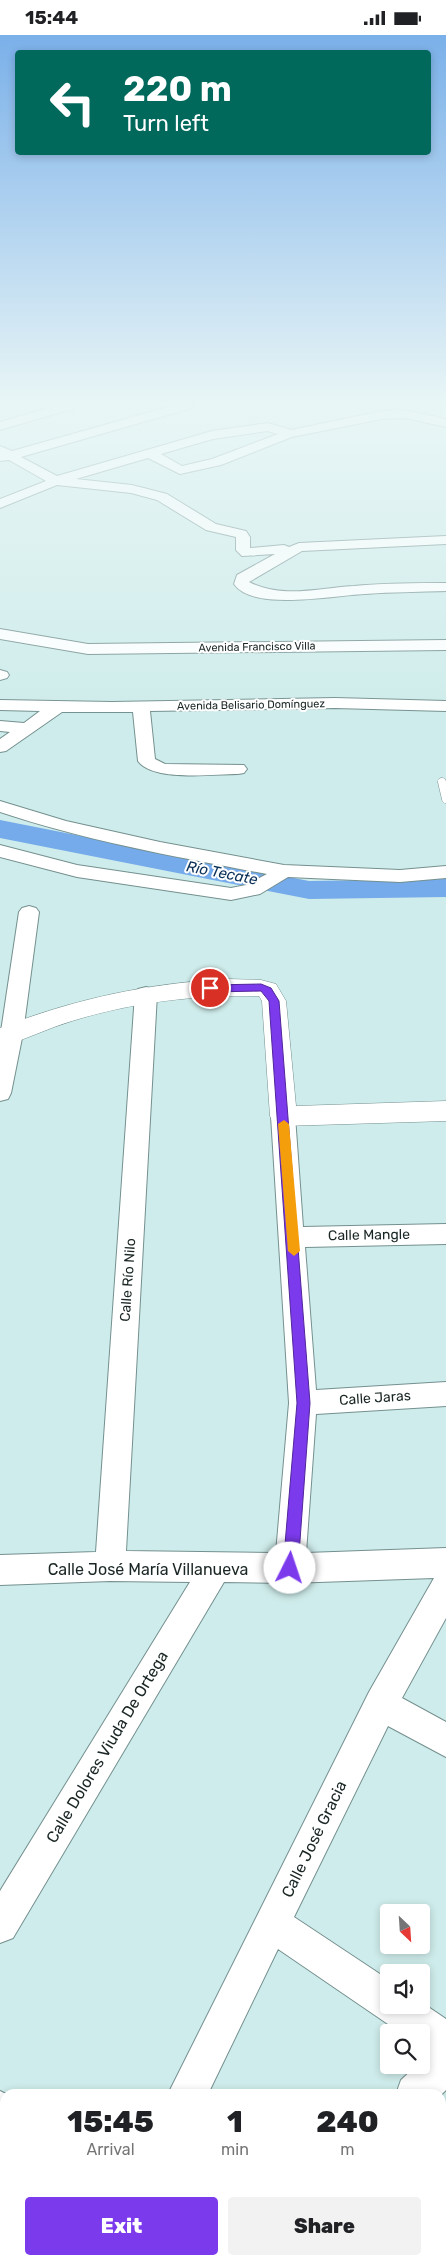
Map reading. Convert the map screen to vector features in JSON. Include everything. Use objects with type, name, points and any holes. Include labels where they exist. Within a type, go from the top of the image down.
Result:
[{"type":"street","points":[[181,509],[210,527],[241,534],[243,537],[243,550],[247,553],[299,547],[446,540]]},
{"type":"street","points":[[299,547],[242,578],[241,584],[248,588],[288,597],[353,591],[446,587]]},
{"type":"street","name":"Avenida Francisco Villa","points":[[0,634],[67,647],[88,649],[446,645]]},
{"type":"street","name":"Avenida Belisario Domínguez","points":[[0,705],[56,708],[273,704],[446,706]]},
{"type":"street","points":[[141,707],[147,761],[153,767],[161,769],[238,769]]},
{"type":"street","points":[[0,747],[56,708]]},
{"type":"street","points":[[0,726],[27,728]]},
{"type":"street","points":[[0,806],[70,828],[160,848],[284,871],[400,876],[446,872]]},
{"type":"street","points":[[0,851],[77,871],[231,894],[244,894],[256,889],[284,871]]},
{"type":"street","points":[[0,1093],[6,1035],[29,912]]},
{"type":"street","points":[[6,1035],[108,1001],[146,994],[183,990],[261,988],[268,990],[274,1001],[293,1237],[303,1403],[290,1568]]},
{"type":"street","name":"Calle Río Nilo","points":[[110,1566],[146,994]]},
{"type":"street","points":[[283,1116],[446,1111]]},
{"type":"street","name":"Calle Mangle","points":[[293,1237],[446,1234]]},
{"type":"street","name":"Calle Jaras","points":[[303,1403],[446,1394]]},
{"type":"street","name":"Calle José María Villanueva","points":[[0,1570],[110,1566],[215,1569],[290,1568],[446,1563]]},
{"type":"street","name":"Calle Dolores Viuda De Ortega","points":[[0,1925],[215,1569]]},
{"type":"street","name":"Calle José Gracia","points":[[189,2089],[381,1704],[446,1587]]},
{"type":"street","points":[[381,1704],[446,1740]]},
{"type":"street","points":[[272,1923],[380,1996]]},
{"type":"street","points":[[406,2014],[446,2041]]},
{"type":"street","points":[[420,2089],[446,2063]]},
{"type":"lane","points":[[442,782],[446,799]]},
{"type":"waterway","name":"Río Tecate","points":[[0,829],[309,890],[446,888]]},
{"type":"slow traffic","points":[[284,1124],[294,1251]]},
{"type":"route","points":[[210,988],[261,988],[268,990],[274,1001],[293,1237],[303,1403],[290,1568]]}]
